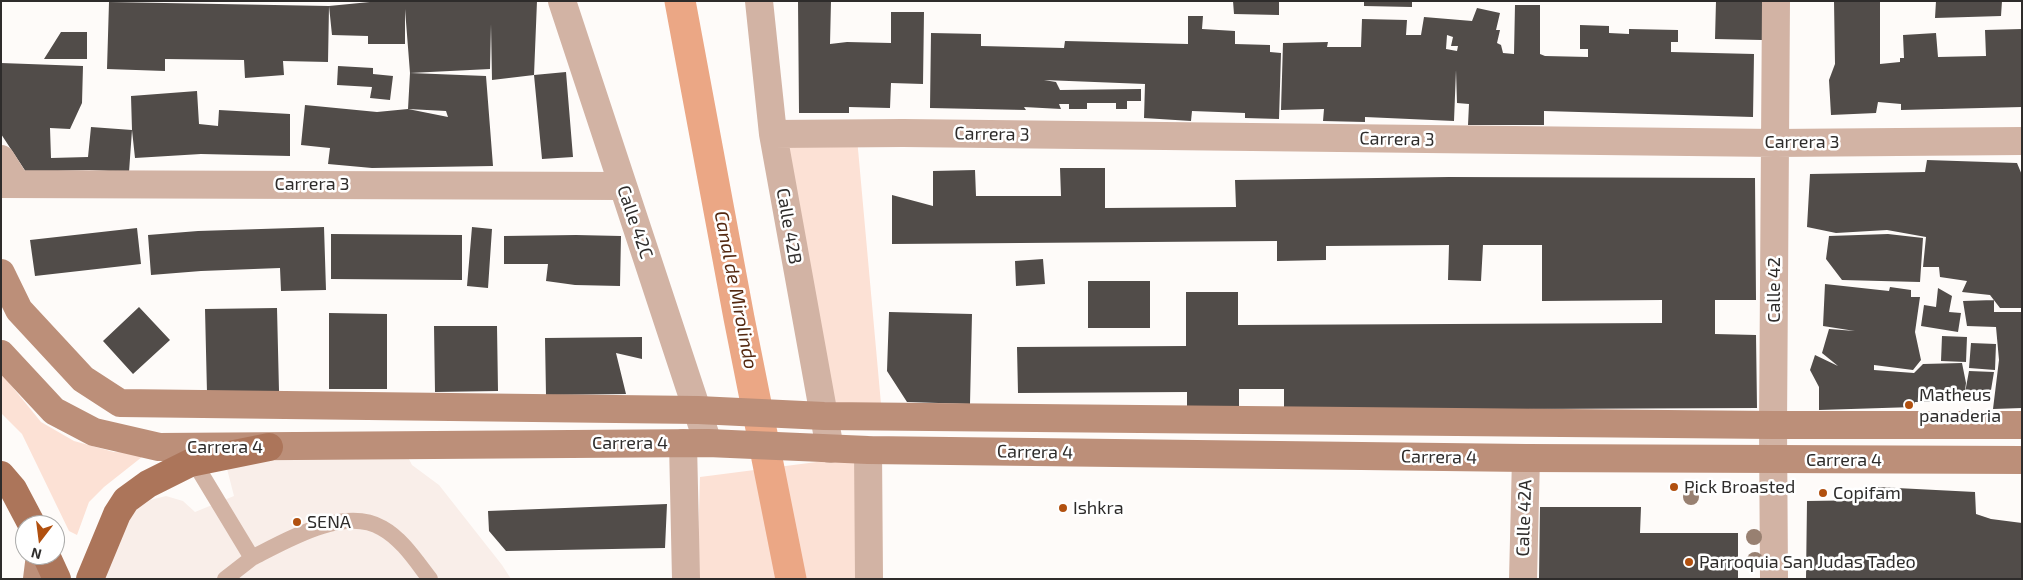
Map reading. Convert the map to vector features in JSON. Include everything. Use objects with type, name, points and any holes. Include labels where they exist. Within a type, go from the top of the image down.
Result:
[{"type":"main road","name":"Carrera 4","points":[[1,273],[19,310],[84,379],[120,403],[711,411],[813,416],[1773,425],[2022,425]]},
{"type":"main road","name":"Carrera 4","points":[[1,354],[54,411],[94,432],[159,447],[704,443],[868,450],[1526,458],[2022,460]]},
{"type":"main road","points":[[90,579],[117,514],[126,500],[148,484],[190,464],[269,447]]},
{"type":"main road","points":[[1,475],[13,489],[27,515]]},
{"type":"main road","points":[[37,579],[39,565]]},
{"type":"main road","points":[[50,565],[56,579]]},
{"type":"street","name":"Calle 42C","points":[[562,1],[623,186],[711,411],[704,443],[686,579]]},
{"type":"street","name":"Calle 42B","points":[[759,1],[773,134],[818,449]]},
{"type":"street","name":"Calle 42","points":[[1774,579],[1773,425],[1776,1]]},
{"type":"street","name":"Carrera 3","points":[[773,134],[903,133],[1774,143],[2022,141]]},
{"type":"street","points":[[1,158],[9,183]]},
{"type":"street","name":"Carrera 3","points":[[9,183],[623,186]]},
{"type":"street","points":[[868,450],[869,579]]},
{"type":"street","name":"Calle 42A","points":[[1523,579],[1526,458]]},
{"type":"lane","points":[[190,464],[200,472],[252,558]]},
{"type":"lane","points":[[225,579],[252,558],[300,532],[354,520],[371,522],[385,529],[410,553],[430,579]]},
{"type":"shaded area","points":[[775,138],[857,138],[882,415],[825,415]]},
{"type":"shaded area","points":[[1,373],[41,422],[74,441],[114,452],[147,453],[104,487],[89,502],[77,535],[69,531],[65,523],[65,515],[61,515],[22,434],[1,413]]},
{"type":"shaded area","name":"SENA","points":[[406,453],[412,465],[439,485],[511,579],[105,579],[108,557],[134,511],[150,500],[166,496],[183,501],[195,512],[234,496],[225,461]]},
{"type":"shaded area","points":[[871,455],[873,579],[697,579],[700,477]]},
{"type":"building","points":[[380,1],[537,1],[534,75],[492,80],[491,24],[490,69],[410,73],[405,9],[405,44],[368,44],[368,36],[332,35],[329,6]]},
{"type":"building","points":[[798,1],[831,1],[830,44],[847,42],[891,43],[891,12],[924,12],[923,84],[891,83],[890,108],[849,107],[849,113],[799,113]]},
{"type":"building","points":[[1233,1],[1279,1],[1279,15],[1234,14]]},
{"type":"building","points":[[1364,1],[1412,1],[1412,7],[1364,6]]},
{"type":"building","points":[[1716,1],[1762,1],[1762,40],[1715,39]]},
{"type":"building","points":[[1834,1],[1880,1],[1880,64],[1900,62],[1900,58],[1904,58],[1903,35],[1936,33],[1938,57],[1986,56],[1985,30],[2022,29],[2022,107],[1901,110],[1901,104],[1878,102],[1876,113],[1831,115],[1829,80],[1835,64]]},
{"type":"building","points":[[1936,1],[2002,1],[2001,16],[1935,18]]},
{"type":"building","points":[[109,2],[329,6],[328,62],[283,61],[284,75],[245,78],[244,60],[165,59],[165,71],[107,69]]},
{"type":"building","points":[[1515,5],[1540,5],[1540,54],[1545,56],[1588,57],[1588,49],[1580,49],[1580,25],[1609,26],[1609,33],[1629,34],[1629,29],[1678,30],[1678,42],[1671,42],[1671,52],[1754,54],[1753,117],[1544,111],[1544,125],[1468,125],[1469,104],[1457,103],[1456,70],[1454,121],[1365,117],[1365,122],[1323,121],[1324,109],[1281,110],[1283,43],[1328,42],[1327,47],[1361,47],[1362,19],[1407,20],[1406,35],[1421,35],[1424,17],[1472,21],[1477,8],[1500,13],[1496,30],[1500,30],[1497,43],[1501,45],[1503,53],[1514,54]],"holes":[[[1447,35],[1453,37],[1451,46],[1458,46],[1457,51],[1446,49]]]},
{"type":"building","points":[[1188,16],[1203,16],[1202,29],[1235,31],[1235,44],[1270,45],[1270,52],[1281,53],[1279,119],[1245,118],[1245,113],[1192,111],[1191,121],[1144,118],[1145,84],[1044,80],[1056,82],[1060,90],[1141,89],[1141,101],[1127,101],[1127,109],[1116,109],[1116,103],[1087,103],[1087,109],[1069,109],[1069,104],[1059,104],[1061,109],[1024,107],[1026,110],[930,108],[931,33],[981,34],[981,46],[1064,48],[1065,41],[1188,44]]},
{"type":"building","points":[[61,32],[87,32],[87,59],[44,59]]},
{"type":"building","points":[[1,63],[83,66],[82,103],[70,129],[50,128],[51,158],[88,157],[91,127],[132,130],[129,172],[89,170],[26,172],[1,134]]},
{"type":"building","points":[[338,66],[373,68],[373,74],[393,76],[390,100],[370,98],[372,87],[337,85]]},
{"type":"building","points":[[566,72],[573,157],[542,159],[534,75]]},
{"type":"building","points":[[410,73],[486,76],[493,166],[372,168],[328,164],[330,148],[301,145],[305,105],[377,112],[408,109]],"holes":[[[408,109],[446,111],[448,117]]]},
{"type":"building","points":[[197,91],[199,124],[218,126],[219,110],[290,114],[290,156],[201,154],[135,158],[131,96]]},
{"type":"building","points":[[1927,160],[2017,163],[2022,175],[2022,308],[2000,308],[1990,295],[1962,292],[1967,281],[1940,277],[1939,267],[1923,267],[1926,237],[1887,230],[1836,233],[1807,227],[1810,174],[1925,172]]},
{"type":"building","points":[[1060,168],[1105,168],[1105,208],[1236,207],[1235,180],[1449,177],[1755,178],[1756,300],[1715,300],[1715,334],[1756,335],[1757,408],[1284,410],[1284,389],[1239,389],[1239,413],[1187,413],[1187,392],[1018,393],[1017,347],[1186,346],[1186,292],[1238,292],[1238,325],[1662,323],[1662,300],[1542,301],[1542,245],[1483,245],[1481,281],[1448,280],[1449,245],[1326,246],[1326,260],[1277,261],[1277,241],[892,244],[892,195],[933,206],[933,171],[975,170],[976,196],[1061,196]]},
{"type":"building","points":[[324,227],[326,290],[281,291],[280,268],[151,275],[148,235],[198,231]]},
{"type":"building","points":[[472,227],[492,229],[488,288],[467,286]]},
{"type":"building","points":[[137,228],[141,264],[35,276],[30,240]]},
{"type":"building","points":[[331,234],[462,235],[462,280],[331,279]]},
{"type":"building","points":[[1888,234],[1923,238],[1920,282],[1842,280],[1826,259],[1829,236]]},
{"type":"building","points":[[504,236],[621,236],[620,286],[575,285],[546,281],[548,264],[504,264]]},
{"type":"building","points":[[1043,259],[1045,284],[1016,286],[1015,261]]},
{"type":"building","points":[[1088,281],[1150,281],[1150,328],[1088,328]]},
{"type":"building","points":[[1825,284],[1889,291],[1890,287],[1911,290],[1911,297],[1920,297],[1915,332],[1921,360],[1913,370],[1874,365],[1874,370],[1914,373],[1923,364],[1962,363],[1966,383],[1964,398],[1969,371],[1994,372],[1989,402],[1915,402],[1914,407],[1819,410],[1819,387],[1810,370],[1815,355],[1838,366],[1822,353],[1829,329],[1855,331],[1823,326]]},
{"type":"building","points":[[1938,288],[1952,296],[1949,312],[1961,313],[1958,332],[1921,326],[1924,305],[1936,307]]},
{"type":"building","points":[[1994,300],[1994,312],[2022,312],[2022,408],[1993,409],[1999,360],[1996,327],[1967,326],[1963,301]]},
{"type":"building","points":[[139,307],[170,340],[133,374],[103,341]]},
{"type":"building","points":[[277,308],[279,391],[207,393],[205,309]]},
{"type":"building","points":[[889,312],[972,314],[970,404],[907,402],[887,371]]},
{"type":"building","points":[[329,313],[387,314],[387,389],[329,389]]},
{"type":"building","points":[[434,326],[497,326],[498,391],[435,392]]},
{"type":"building","points":[[1942,336],[1967,337],[1966,362],[1941,361]]},
{"type":"building","points":[[642,337],[642,359],[616,353],[626,394],[546,395],[545,338]]},
{"type":"building","points":[[1971,343],[1996,344],[1995,370],[1969,368]]},
{"type":"building","points":[[1877,487],[1975,492],[1976,514],[1991,519],[2022,523],[2022,579],[1806,579],[1807,501],[1875,500]]},
{"type":"building","points":[[667,504],[665,548],[506,551],[489,531],[488,511]]},
{"type":"building","points":[[1540,507],[1641,507],[1640,533],[1738,533],[1738,579],[1539,579]]},
{"type":"waterway","name":"Canal de Mirolindo","points":[[680,1],[739,318],[791,579]]},
{"type":"place","name":"Matheus panaderia","points":[[1909,405]]},
{"type":"place","name":"Pick Broasted","points":[[1674,487]]},
{"type":"place","name":"Copifam","points":[[1823,493]]},
{"type":"place","name":"Ishkra","points":[[1063,508]]},
{"type":"place","name":"SENA","points":[[297,522]]},
{"type":"place","name":"Parroquia San Judas Tadeo","points":[[1689,562]]}]
